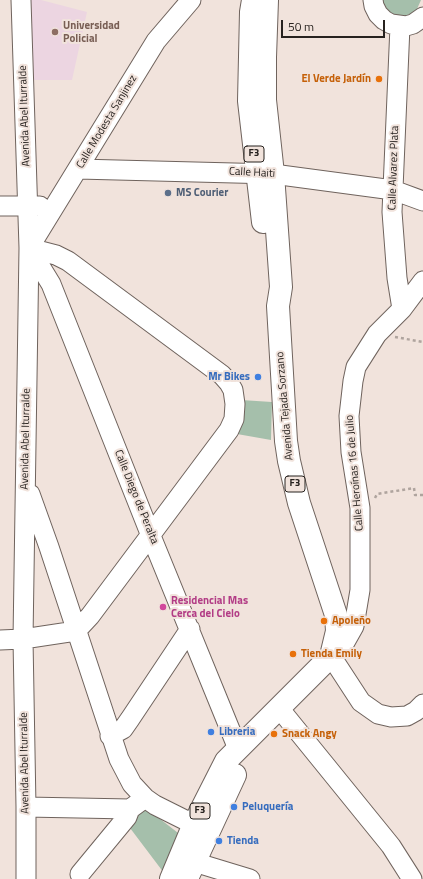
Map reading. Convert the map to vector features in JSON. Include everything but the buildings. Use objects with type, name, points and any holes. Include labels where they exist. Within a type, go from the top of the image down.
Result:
[{"type":"main road","name":"Avenida Tejada Sorzano","points":[[253,0],[251,12],[249,101],[264,173]]},
{"type":"main road","name":"Avenida Tejada Sorzano","points":[[267,0],[264,173],[271,284],[278,306],[286,441],[299,503],[336,615],[336,631],[331,656]]},
{"type":"main road","points":[[238,749],[331,656]]},
{"type":"main road","name":"F3","points":[[171,879],[238,770],[238,749]]},
{"type":"main road","name":"F3","points":[[191,870],[201,828]]},
{"type":"street","name":"Avenida Abel Iturralde","points":[[21,0],[29,248],[23,639],[26,879]]},
{"type":"street","name":"Calle Modesta Sanjinez","points":[[29,248],[156,41],[191,0]]},
{"type":"street","points":[[374,0],[374,6],[378,14],[391,24],[400,26],[413,24],[423,17]]},
{"type":"street","name":"Calle Alvarez Plata","points":[[400,26],[392,220],[397,278],[402,309]]},
{"type":"street","name":"Calle Haiti","points":[[78,169],[264,173],[393,190],[423,201]]},
{"type":"street","points":[[0,206],[55,206]]},
{"type":"street","points":[[0,640],[23,639],[76,631],[90,616],[151,536],[229,430],[234,419],[235,404],[233,390],[230,383],[222,375],[68,261],[29,248]]},
{"type":"street","name":"Calle Diego de Peralta","points":[[29,248],[52,284],[151,536],[238,749]]},
{"type":"street","name":"Calle Heroínas 16 de Julio","points":[[331,656],[345,642],[354,626],[360,590],[360,508],[351,452],[348,416],[356,366],[377,334],[402,309],[423,281]]},
{"type":"street","points":[[26,484],[49,547],[110,736],[119,759],[132,784],[145,798],[155,805],[201,828]]},
{"type":"street","points":[[110,736],[123,729],[190,629]]},
{"type":"street","points":[[331,656],[361,702],[378,714],[391,717],[407,716],[416,711],[423,704]]},
{"type":"street","points":[[279,708],[391,846],[412,879]]},
{"type":"street","points":[[80,874],[127,817],[130,809],[145,798]]},
{"type":"street","points":[[26,807],[130,809]]},
{"type":"street","points":[[191,870],[250,879]]},
{"type":"path","points":[[377,334],[423,342]]},
{"type":"path","points":[[360,508],[373,502],[377,494],[414,488],[415,495],[423,495]]},
{"type":"shaded area","name":"Universidad Policial","points":[[27,0],[41,0],[87,12],[72,80],[28,80]]},
{"type":"green space","points":[[382,0],[421,0],[417,9],[412,13],[406,16],[399,16],[387,10]]},
{"type":"green space","points":[[241,400],[272,402],[271,440],[237,434]]},
{"type":"green space","points":[[142,805],[182,836],[164,873],[127,824]]},
{"type":"place","name":"Universidad Policial","points":[[55,32]]},
{"type":"place","name":"El Verde Jardín","points":[[379,79]]},
{"type":"place","name":"MS Courier","points":[[168,193]]},
{"type":"place","name":"Mr Bikes","points":[[258,377]]},
{"type":"place","name":"Residencial Mas Cerca del Cielo","points":[[163,607]]},
{"type":"place","name":"Apoleño","points":[[324,621]]},
{"type":"place","name":"Tienda Emily","points":[[293,654]]},
{"type":"place","name":"Libreria","points":[[211,732]]},
{"type":"place","name":"Snack Angy","points":[[274,734]]},
{"type":"place","name":"Peluquería","points":[[234,807]]},
{"type":"place","name":"Tienda","points":[[219,841]]}]
